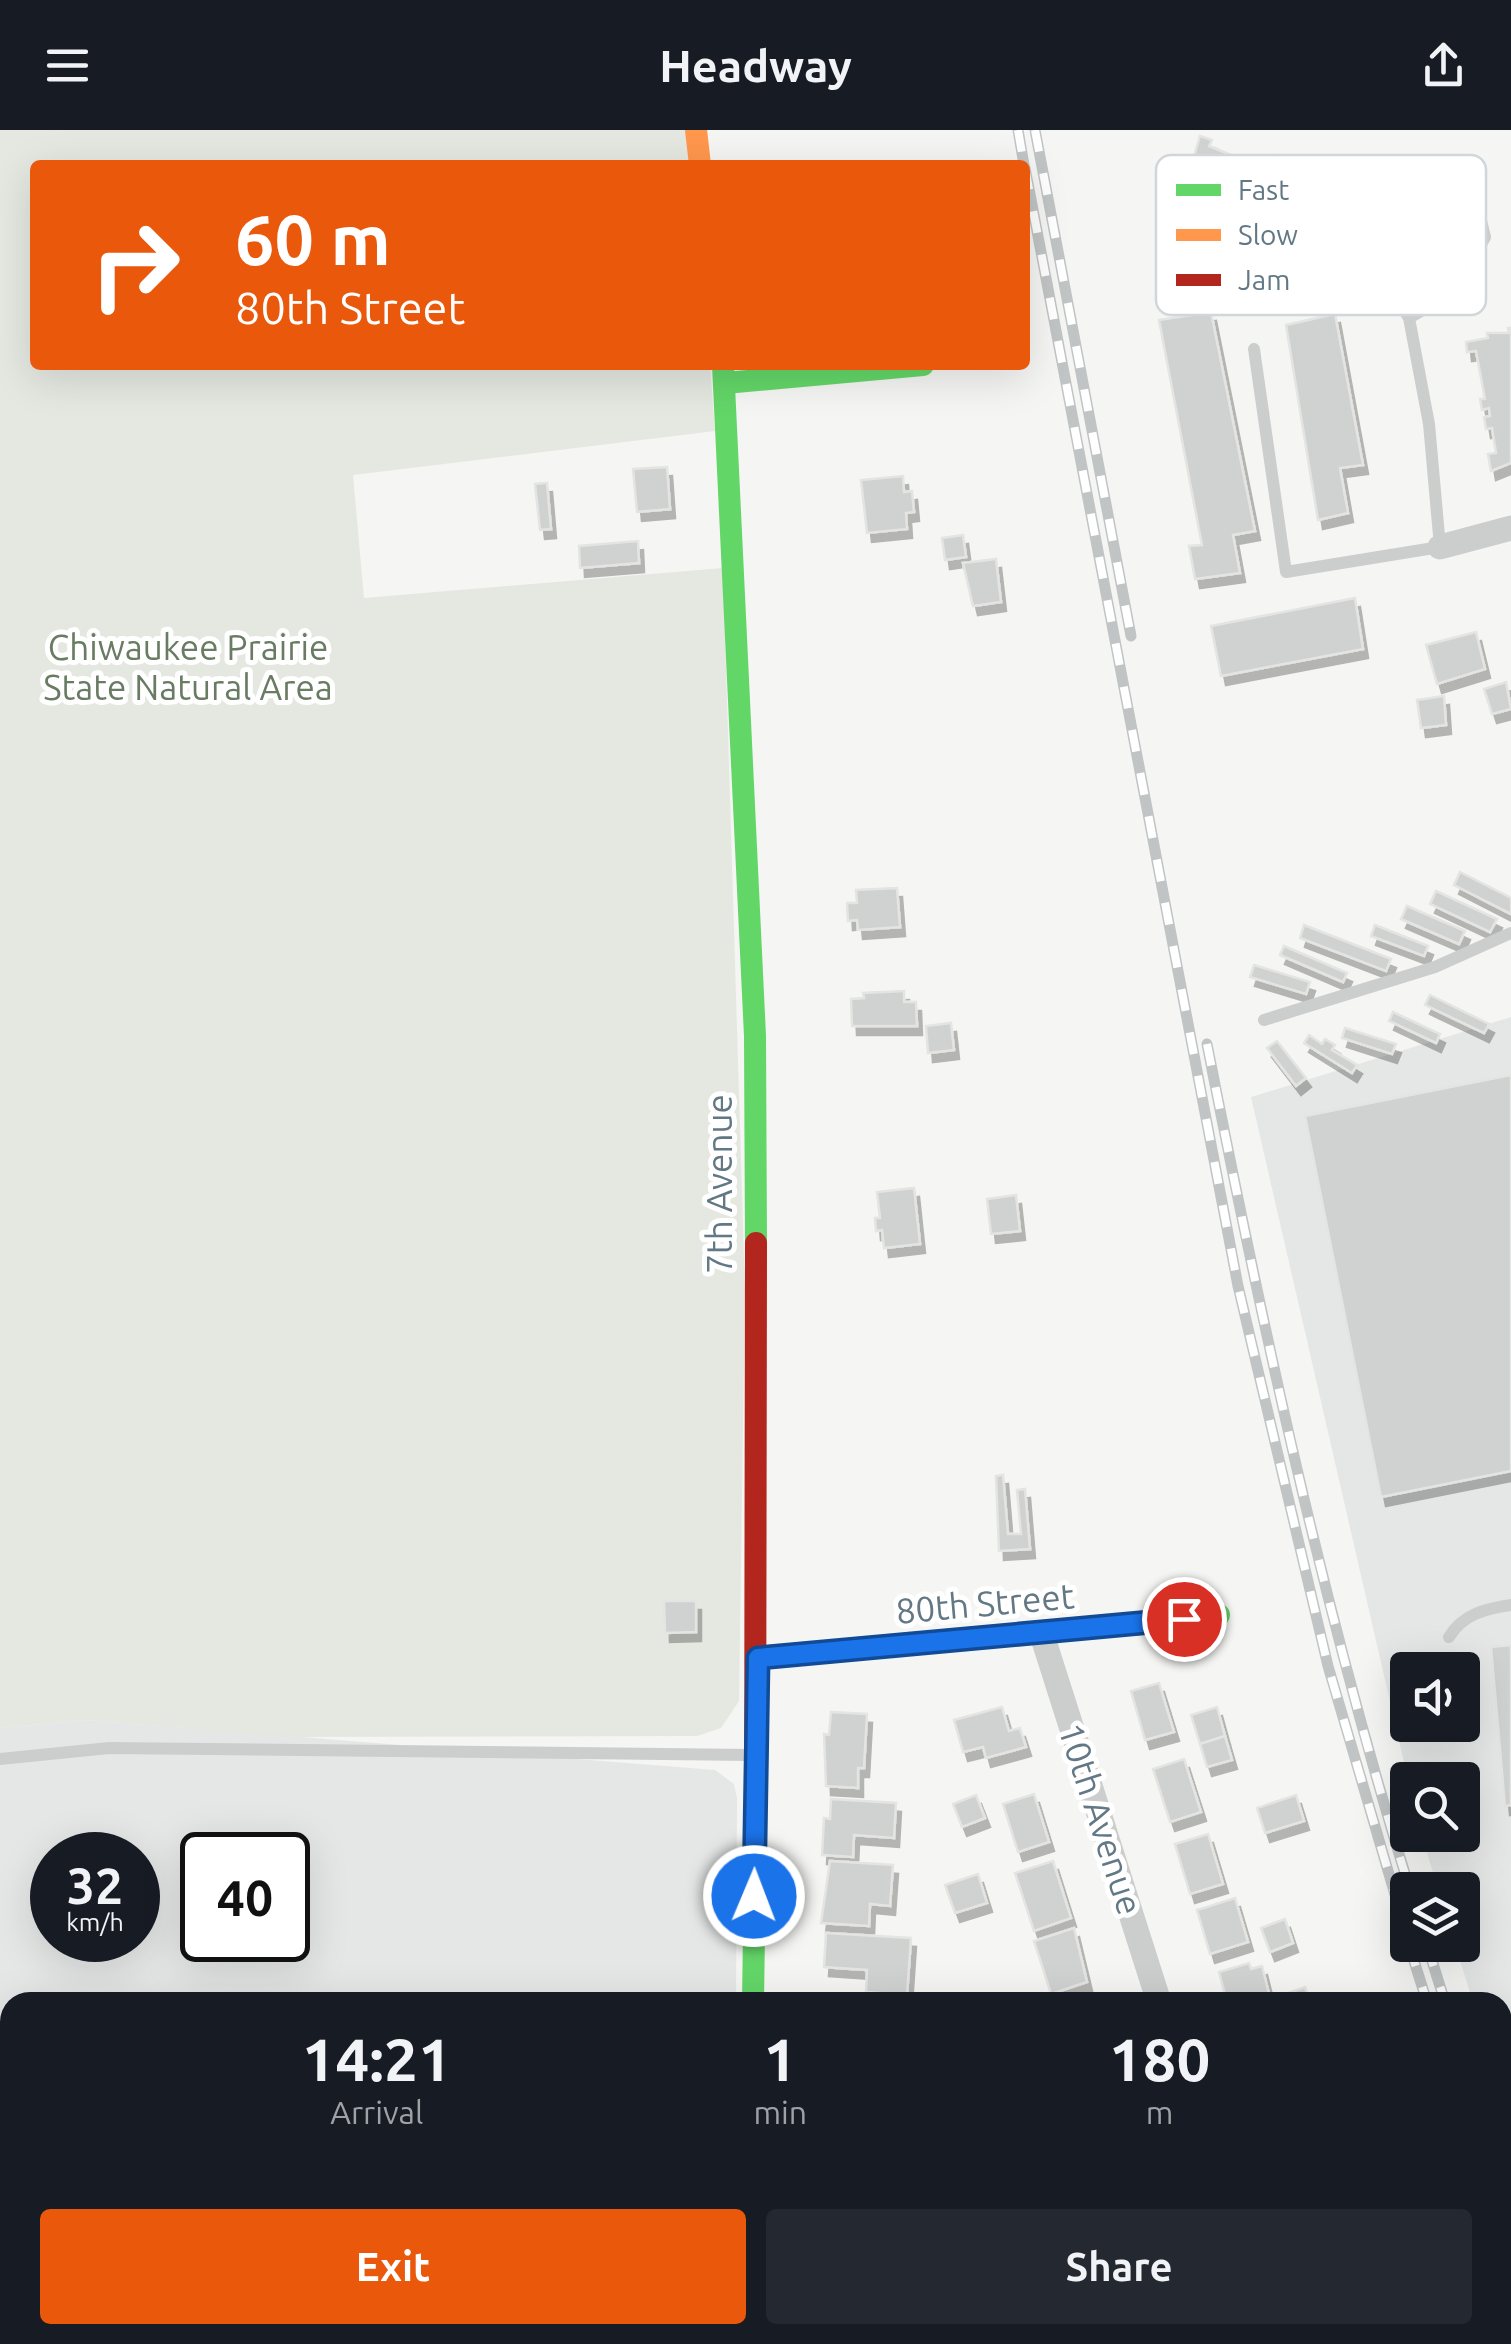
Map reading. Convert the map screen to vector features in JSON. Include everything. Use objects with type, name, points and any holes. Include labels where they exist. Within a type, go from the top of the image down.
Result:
[{"type":"street","points":[[696,130],[699,160]]},
{"type":"street","points":[[724,374],[813,370]]},
{"type":"street","name":"7th Avenue","points":[[724,374],[754,1036],[758,1658],[753,1992]]},
{"type":"street","points":[[1440,546],[1511,528]]},
{"type":"street","name":"80th Street","points":[[758,1658],[1042,1635],[1219,1614]]},
{"type":"street","name":"10th Avenue","points":[[1042,1635],[1156,1992]]},
{"type":"lane","points":[[1254,349],[1286,572],[1440,546],[1429,424],[1407,315]]},
{"type":"lane","points":[[1409,318],[1414,315]]},
{"type":"lane","points":[[1264,1020],[1435,967],[1511,933]]},
{"type":"lane","points":[[1449,1637],[1458,1621],[1511,1605]]},
{"type":"lane","points":[[0,1759],[109,1748],[756,1755]]},
{"type":"shaded area","points":[[1511,1017],[1511,1992],[1470,1992],[1460,1962],[1480,1962],[1480,1872],[1433,1872],[1427,1852],[1480,1852],[1480,1762],[1404,1762],[1399,1742],[1480,1742],[1480,1652],[1390,1652],[1390,1702],[1251,1097]]},
{"type":"shaded area","points":[[86,1720],[715,1770],[734,1784],[737,1798],[736,1992],[0,1992],[0,1728]]},
{"type":"green space","name":"Chiwaukee Prairie State Natural Area","points":[[0,130],[686,130],[689,160],[30,160],[30,370],[710,370],[715,431],[353,475],[364,598],[723,568],[745,1292],[739,1701],[721,1728],[697,1736],[294,1737],[86,1720],[0,1728]]},
{"type":"building","points":[[1200,136],[1212,140],[1209,146],[1231,155],[1194,155]]},
{"type":"building","points":[[1212,315],[1255,531],[1233,535],[1240,573],[1195,579],[1189,546],[1202,545],[1159,320]]},
{"type":"building","points":[[1335,315],[1363,465],[1340,468],[1348,513],[1318,520],[1286,325]]},
{"type":"building","points":[[1511,328],[1511,463],[1491,471],[1488,454],[1496,453],[1492,428],[1486,429],[1484,417],[1490,416],[1489,408],[1482,410],[1480,399],[1485,399],[1476,351],[1467,352],[1466,342],[1488,338],[1487,333],[1509,333]]},
{"type":"building","points":[[667,467],[670,509],[637,512],[633,469]]},
{"type":"building","points":[[903,476],[904,492],[912,491],[914,512],[906,513],[907,529],[867,533],[861,480]]},
{"type":"building","points":[[547,483],[551,529],[540,530],[535,484]]},
{"type":"building","points":[[963,535],[966,557],[945,560],[942,538]]},
{"type":"building","points":[[638,541],[639,563],[580,568],[579,546]]},
{"type":"building","points":[[996,559],[1001,602],[973,606],[963,563]]},
{"type":"building","points":[[1355,598],[1363,649],[1221,676],[1211,626]]},
{"type":"building","points":[[1476,632],[1485,669],[1437,684],[1426,645]]},
{"type":"building","points":[[1506,682],[1511,709],[1492,714],[1484,689]]},
{"type":"building","points":[[1444,696],[1446,725],[1421,728],[1417,700]]},
{"type":"building","points":[[1460,872],[1511,898],[1511,914],[1454,885]]},
{"type":"building","points":[[897,888],[900,927],[858,930],[857,920],[848,921],[847,903],[857,903],[856,890]]},
{"type":"building","points":[[1436,891],[1497,919],[1490,932],[1430,904]]},
{"type":"building","points":[[1407,906],[1465,931],[1459,944],[1401,919]]},
{"type":"building","points":[[1304,925],[1391,959],[1386,971],[1300,938]]},
{"type":"building","points":[[1375,925],[1428,946],[1424,956],[1371,936]]},
{"type":"building","points":[[1284,946],[1347,973],[1343,982],[1280,955]]},
{"type":"building","points":[[1254,965],[1310,982],[1306,994],[1250,977]]},
{"type":"building","points":[[904,991],[904,1002],[916,1002],[917,1026],[852,1026],[851,999],[864,998],[863,993]]},
{"type":"building","points":[[1430,995],[1489,1024],[1484,1033],[1425,1005]]},
{"type":"building","points":[[1393,1012],[1440,1034],[1436,1043],[1389,1021]]},
{"type":"building","points":[[951,1023],[954,1050],[928,1053],[926,1026]]},
{"type":"building","points":[[1345,1028],[1396,1044],[1392,1054],[1342,1038]]},
{"type":"building","points":[[1309,1035],[1322,1044],[1325,1039],[1335,1045],[1332,1050],[1357,1065],[1352,1073],[1304,1043]]},
{"type":"building","points":[[1277,1041],[1306,1078],[1296,1086],[1267,1048]]},
{"type":"building","points":[[1511,1075],[1511,1471],[1381,1497],[1305,1116]]},
{"type":"building","points":[[914,1188],[920,1244],[884,1248],[882,1230],[876,1231],[875,1218],[880,1218],[877,1192]]},
{"type":"building","points":[[1016,1195],[1020,1231],[991,1234],[987,1199]]},
{"type":"building","points":[[1003,1475],[1008,1534],[1021,1534],[1017,1490],[1025,1489],[1030,1549],[999,1551],[996,1476]]},
{"type":"building","points":[[664,1601],[696,1601],[696,1632],[665,1633]]},
{"type":"building","points":[[1511,1645],[1511,1805],[1505,1806],[1491,1647]]},
{"type":"building","points":[[1159,1683],[1174,1732],[1145,1740],[1131,1691]]},
{"type":"building","points":[[1002,1707],[1009,1731],[1020,1728],[1026,1747],[986,1758],[983,1747],[963,1752],[954,1720]]},
{"type":"building","points":[[1217,1707],[1225,1736],[1200,1744],[1191,1715]]},
{"type":"building","points":[[831,1712],[867,1714],[864,1768],[858,1768],[858,1788],[826,1786],[824,1734],[829,1735]]},
{"type":"building","points":[[1225,1736],[1232,1760],[1207,1767],[1200,1744]]},
{"type":"building","points":[[1184,1759],[1201,1812],[1170,1822],[1153,1769]]},
{"type":"building","points":[[1034,1794],[1049,1842],[1018,1852],[1003,1804]]},
{"type":"building","points":[[976,1795],[985,1818],[962,1827],[953,1804]]},
{"type":"building","points":[[1296,1795],[1304,1821],[1265,1833],[1257,1808]]},
{"type":"building","points":[[831,1799],[896,1803],[894,1838],[854,1835],[853,1857],[822,1855],[824,1818],[830,1819]]},
{"type":"building","points":[[1208,1834],[1223,1884],[1190,1894],[1175,1844]]},
{"type":"building","points":[[830,1861],[893,1865],[890,1906],[870,1904],[869,1926],[821,1923]]},
{"type":"building","points":[[1053,1861],[1071,1918],[1034,1931],[1015,1873]]},
{"type":"building","points":[[978,1874],[987,1903],[955,1913],[945,1885]]},
{"type":"building","points":[[1235,1898],[1248,1942],[1210,1954],[1197,1910]]},
{"type":"building","points":[[1285,1919],[1293,1943],[1270,1952],[1261,1928]]},
{"type":"building","points":[[1074,1928],[1087,1982],[1050,1992],[1034,1941]]},
{"type":"building","points":[[826,1933],[911,1938],[907,1992],[866,1992],[867,1970],[824,1967]]},
{"type":"building","points":[[1249,1963],[1251,1969],[1262,1966],[1268,1992],[1224,1992],[1219,1972]]},
{"type":"railway","points":[[1018,130],[1023,160]]},
{"type":"railway","points":[[1035,130],[1131,636]]},
{"type":"railway","points":[[1030,194],[1238,1286],[1328,1666],[1390,1878]]},
{"type":"railway","points":[[1207,1044],[1297,1470],[1350,1681],[1405,1872]]},
{"type":"railway","points":[[1414,1962],[1424,1992]]},
{"type":"railway","points":[[1432,1962],[1442,1992]]},
{"type":"traffic: fast","points":[[723,370],[755,1036],[756,1243]]},
{"type":"traffic: fast","points":[[725,383],[868,370]]},
{"type":"traffic: fast","points":[[758,1658],[1219,1615]]},
{"type":"traffic: fast","points":[[753,1992],[755,1862]]},
{"type":"traffic: slow","points":[[696,130],[699,160]]},
{"type":"traffic: jam","points":[[755,1862],[756,1243]]},
{"type":"route","points":[[754,1896],[758,1658],[1184,1619]]}]
